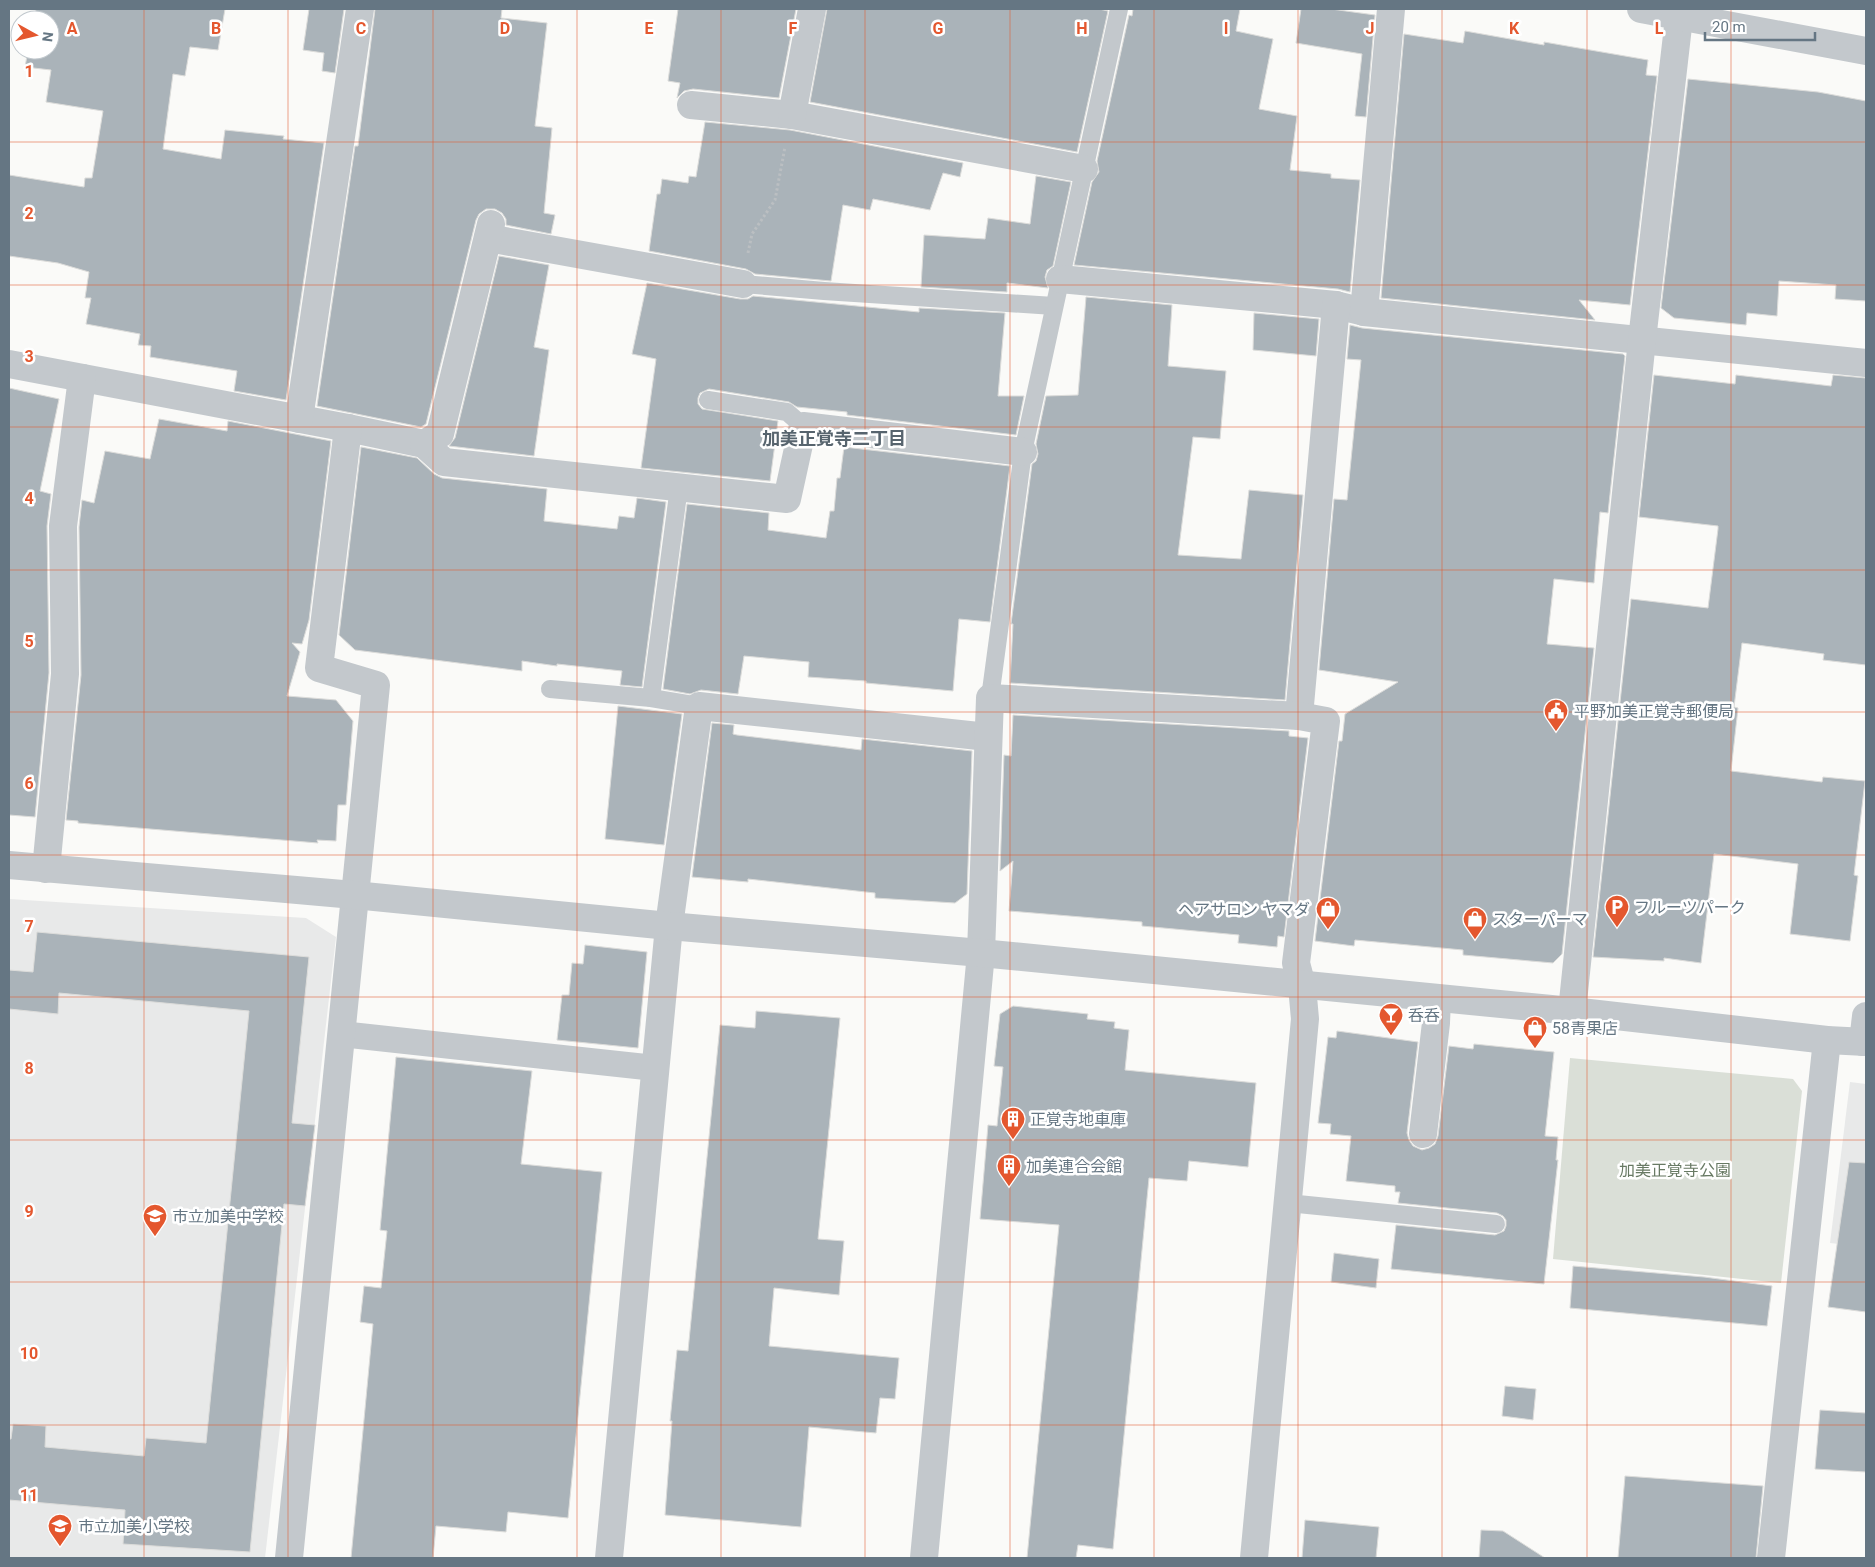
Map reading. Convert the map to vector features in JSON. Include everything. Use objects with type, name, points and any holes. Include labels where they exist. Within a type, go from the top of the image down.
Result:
[{"type":"street","points":[[298,420],[360,9]]},
{"type":"street","points":[[792,115],[812,9]]},
{"type":"street","points":[[1364,312],[1390,9]]},
{"type":"street","points":[[1640,9],[1679,12],[1866,51]]},
{"type":"street","points":[[1572,1012],[1642,340],[1679,12]]},
{"type":"street","points":[[691,105],[792,115],[1084,169]]},
{"type":"street","points":[[424,444],[440,434],[490,231],[743,284]]},
{"type":"street","points":[[1060,279],[1336,305],[1364,312],[1866,363]]},
{"type":"street","points":[[1299,716],[1336,305]]},
{"type":"street","points":[[9,364],[424,444],[444,462],[787,499],[803,426],[1023,452]]},
{"type":"street","points":[[46,869],[65,674],[64,526],[82,378]]},
{"type":"street","points":[[289,1558],[376,685],[319,668],[348,428]]},
{"type":"street","points":[[924,1558],[981,953],[990,698],[1299,716],[1326,721],[1296,962],[1302,986],[1305,1019],[1254,1558]]},
{"type":"street","points":[[609,1558],[669,926],[699,706],[988,737]]},
{"type":"street","points":[[9,865],[981,953],[1572,1012],[1827,1040],[1865,1033]]},
{"type":"street","points":[[1423,1134],[1437,999]]},
{"type":"street","points":[[341,1034],[656,1068]]},
{"type":"street","points":[[1771,1558],[1827,1040]]},
{"type":"lane","points":[[990,698],[1023,452],[1119,9]]},
{"type":"lane","points":[[743,284],[1054,306]]},
{"type":"lane","points":[[708,400],[787,412],[803,426]]},
{"type":"lane","points":[[652,698],[679,487]]},
{"type":"lane","points":[[550,689],[652,698],[699,706]]},
{"type":"lane","points":[[1288,1203],[1496,1224]]},
{"type":"path","points":[[743,284],[752,234],[775,200],[792,115]]},
{"type":"shaded area","name":"市立加美中学校","points":[[9,899],[306,918],[336,937],[265,1558],[9,1558]]},
{"type":"shaded area","points":[[1850,1082],[1866,1084],[1866,1247],[1830,1243]]},
{"type":"green space","name":"加美正覚寺公園","points":[[1570,1058],[1793,1079],[1802,1091],[1781,1283],[1553,1259]]},
{"type":"building","points":[[225,9],[218,50],[190,47],[185,76],[173,74],[163,149],[221,159],[225,130],[284,136],[283,139],[324,143],[286,400],[234,391],[237,371],[150,357],[151,346],[138,345],[140,334],[86,324],[91,298],[85,298],[89,272],[58,263],[9,256],[9,175],[84,187],[85,178],[92,178],[103,111],[46,102],[51,70],[25,67],[26,60],[60,60],[60,10],[36,10]]},
{"type":"building","points":[[309,9],[344,9],[335,73],[322,71],[324,53],[303,50]]},
{"type":"building","points":[[375,9],[502,9],[501,18],[547,23],[535,126],[552,128],[544,213],[555,215],[551,234],[506,225],[506,219],[502,213],[495,209],[486,209],[479,214],[426,424],[421,427],[317,406],[355,146],[358,146]]},
{"type":"building","points":[[678,9],[796,9],[779,98],[693,89],[684,91],[677,98],[680,83],[668,81]]},
{"type":"building","points":[[827,9],[1099,9],[1108,11],[1077,152],[810,102]]},
{"type":"building","points":[[1133,9],[1240,9],[1236,31],[1273,39],[1259,109],[1297,116],[1290,170],[1331,174],[1331,178],[1360,180],[1350,292],[1338,289],[1074,265],[1092,182],[1099,172],[1097,161],[1129,15],[1132,16]]},
{"type":"building","points":[[1301,9],[1331,9],[1375,15],[1366,117],[1355,116],[1362,54],[1296,43]]},
{"type":"building","points":[[1465,31],[1544,45],[1544,42],[1648,60],[1646,75],[1657,76],[1630,305],[1579,300],[1595,320],[1381,298],[1404,34],[1463,43]]},
{"type":"building","points":[[1688,79],[1818,92],[1866,101],[1866,301],[1835,299],[1836,285],[1779,281],[1777,316],[1747,313],[1746,325],[1674,318],[1661,308]]},
{"type":"building","points":[[705,122],[790,130],[963,163],[960,177],[943,173],[930,210],[873,199],[870,210],[843,205],[831,281],[755,274],[746,269],[649,251],[657,194],[660,194],[662,179],[688,183],[689,176],[696,177]]},
{"type":"building","points":[[1036,176],[1071,182],[1053,266],[1047,270],[1045,277],[1048,288],[1007,283],[1007,292],[921,287],[924,235],[985,239],[988,218],[1030,224]]},
{"type":"building","points":[[499,256],[549,265],[534,347],[549,350],[534,456],[449,446],[455,438]]},
{"type":"building","points":[[647,283],[740,299],[748,299],[753,296],[919,312],[919,308],[1005,313],[998,396],[1024,396],[1016,435],[847,415],[847,412],[797,407],[789,402],[709,389],[700,393],[698,398],[698,404],[702,409],[778,421],[770,481],[641,468],[656,359],[632,354]]},
{"type":"building","points":[[1086,297],[1172,305],[1168,366],[1226,371],[1220,439],[1193,437],[1178,555],[1241,559],[1249,490],[1303,495],[1285,700],[1010,683],[1013,624],[1011,624],[1032,464],[1036,461],[1038,454],[1036,444],[1046,396],[1078,395]]},
{"type":"building","points":[[1254,313],[1319,319],[1316,356],[1253,350]]},
{"type":"building","points":[[1350,325],[1362,328],[1623,354],[1625,356],[1608,513],[1600,512],[1594,583],[1554,579],[1547,644],[1594,648],[1562,954],[1553,963],[1463,955],[1463,950],[1355,940],[1354,946],[1315,941],[1339,741],[1342,741],[1345,714],[1398,682],[1319,670],[1334,499],[1347,500],[1361,360],[1347,359]]},
{"type":"building","points":[[1654,375],[1735,384],[1736,375],[1831,386],[1833,375],[1866,378],[1866,665],[1823,660],[1824,654],[1742,643],[1734,707],[1738,708],[1731,771],[1822,782],[1823,777],[1865,781],[1854,875],[1858,876],[1850,941],[1790,934],[1798,864],[1714,854],[1701,963],[1664,958],[1664,961],[1593,957],[1631,599],[1708,608],[1718,529],[1718,526],[1639,517]]},
{"type":"building","points":[[9,388],[59,399],[40,491],[51,494],[47,526],[49,673],[35,817],[9,815]]},
{"type":"building","points":[[159,419],[227,431],[228,421],[331,441],[309,620],[302,644],[292,643],[300,652],[287,696],[336,700],[353,721],[346,805],[338,805],[336,841],[317,840],[318,843],[78,823],[78,821],[66,820],[81,675],[79,527],[82,500],[94,503],[105,451],[150,459]]},
{"type":"building","points":[[361,447],[417,458],[434,474],[442,478],[547,489],[544,521],[617,529],[619,516],[634,518],[637,498],[666,502],[642,687],[620,685],[622,671],[522,661],[522,671],[355,650],[339,635]]},
{"type":"building","points":[[844,447],[1010,466],[990,622],[959,619],[953,691],[866,683],[866,681],[808,677],[809,662],[744,656],[738,694],[701,690],[690,694],[663,689],[687,504],[769,513],[768,530],[826,538],[830,511],[834,511],[837,478],[840,478]]},
{"type":"building","points":[[618,706],[682,714],[664,845],[605,839]]},
{"type":"building","points":[[1013,715],[1289,731],[1289,736],[1308,738],[1284,937],[1278,936],[1277,947],[1238,943],[1239,935],[1142,926],[1142,922],[1009,911],[1013,861],[1000,871],[1004,755],[1011,756]]},
{"type":"building","points":[[712,723],[734,725],[733,734],[737,735],[861,750],[862,739],[972,751],[967,894],[955,903],[875,898],[875,893],[748,879],[748,882],[692,877]]},
{"type":"building","points":[[37,932],[309,957],[292,1123],[315,1125],[305,1206],[284,1204],[250,1552],[123,1544],[125,1510],[9,1500],[9,1439],[11,1439],[13,1424],[46,1426],[45,1447],[144,1456],[146,1438],[206,1443],[249,1011],[59,993],[58,1014],[9,1009],[9,970],[33,972]]},
{"type":"building","points":[[585,945],[647,952],[638,1048],[557,1040],[562,995],[569,995],[572,963],[583,964]]},
{"type":"building","points":[[1013,1006],[1088,1014],[1087,1019],[1115,1022],[1114,1028],[1129,1030],[1125,1070],[1256,1083],[1248,1167],[1189,1161],[1187,1181],[1149,1178],[1113,1549],[1078,1545],[1076,1558],[1027,1558],[1059,1225],[980,1219],[988,1125],[997,1126],[1003,1067],[994,1066],[1000,1014]]},
{"type":"building","points":[[756,1011],[840,1018],[818,1239],[844,1241],[839,1295],[774,1288],[769,1346],[899,1358],[895,1399],[880,1398],[876,1433],[809,1427],[801,1527],[665,1515],[672,1421],[670,1421],[677,1350],[688,1351],[720,1025],[755,1028]]},
{"type":"building","points":[[1337,1031],[1418,1042],[1407,1133],[1413,1146],[1422,1150],[1435,1144],[1438,1136],[1449,1046],[1473,1049],[1474,1044],[1554,1052],[1545,1136],[1558,1137],[1556,1160],[1558,1160],[1544,1284],[1391,1269],[1396,1225],[1495,1235],[1504,1231],[1506,1220],[1497,1213],[1398,1203],[1400,1192],[1395,1192],[1395,1186],[1346,1181],[1351,1136],[1330,1134],[1331,1124],[1318,1123],[1328,1037],[1336,1038]]},
{"type":"building","points":[[396,1057],[532,1071],[521,1164],[602,1172],[568,1518],[508,1512],[506,1532],[436,1526],[433,1558],[351,1558],[373,1324],[360,1322],[364,1286],[381,1288],[387,1231],[380,1230]]},
{"type":"building","points":[[1849,1162],[1866,1163],[1866,1312],[1828,1307]]},
{"type":"building","points":[[1334,1253],[1379,1259],[1376,1288],[1331,1282]]},
{"type":"building","points":[[1573,1266],[1704,1277],[1772,1286],[1767,1326],[1570,1308]]},
{"type":"building","points":[[1505,1386],[1536,1389],[1533,1420],[1502,1416]]},
{"type":"building","points":[[1820,1410],[1866,1413],[1866,1472],[1815,1469]]},
{"type":"building","points":[[1625,1476],[1763,1486],[1756,1558],[1618,1558]]},
{"type":"building","points":[[1305,1520],[1379,1527],[1376,1558],[1302,1558]]},
{"type":"building","points":[[1481,1530],[1503,1531],[1545,1558],[1479,1558]]},
{"type":"place","name":"平野加美正覚寺郵便局","points":[[1556,732]]},
{"type":"place","name":"フルーツパーク","points":[[1617,928]]},
{"type":"place","name":"ヘアサロン ヤマダ","points":[[1328,930]]},
{"type":"place","name":"スターパーマ","points":[[1475,940]]},
{"type":"place","name":"呑呑","points":[[1391,1036]]},
{"type":"place","name":"58青果店","points":[[1535,1049]]},
{"type":"place","name":"正覚寺地車庫","points":[[1013,1140]]},
{"type":"place","name":"加美連合会館","points":[[1009,1187]]},
{"type":"place","name":"市立加美中学校","points":[[155,1237]]},
{"type":"place","name":"市立加美小学校","points":[[60,1547]]},
{"type":"district","name":"加美正覚寺二丁目","points":[[834,438]]}]
